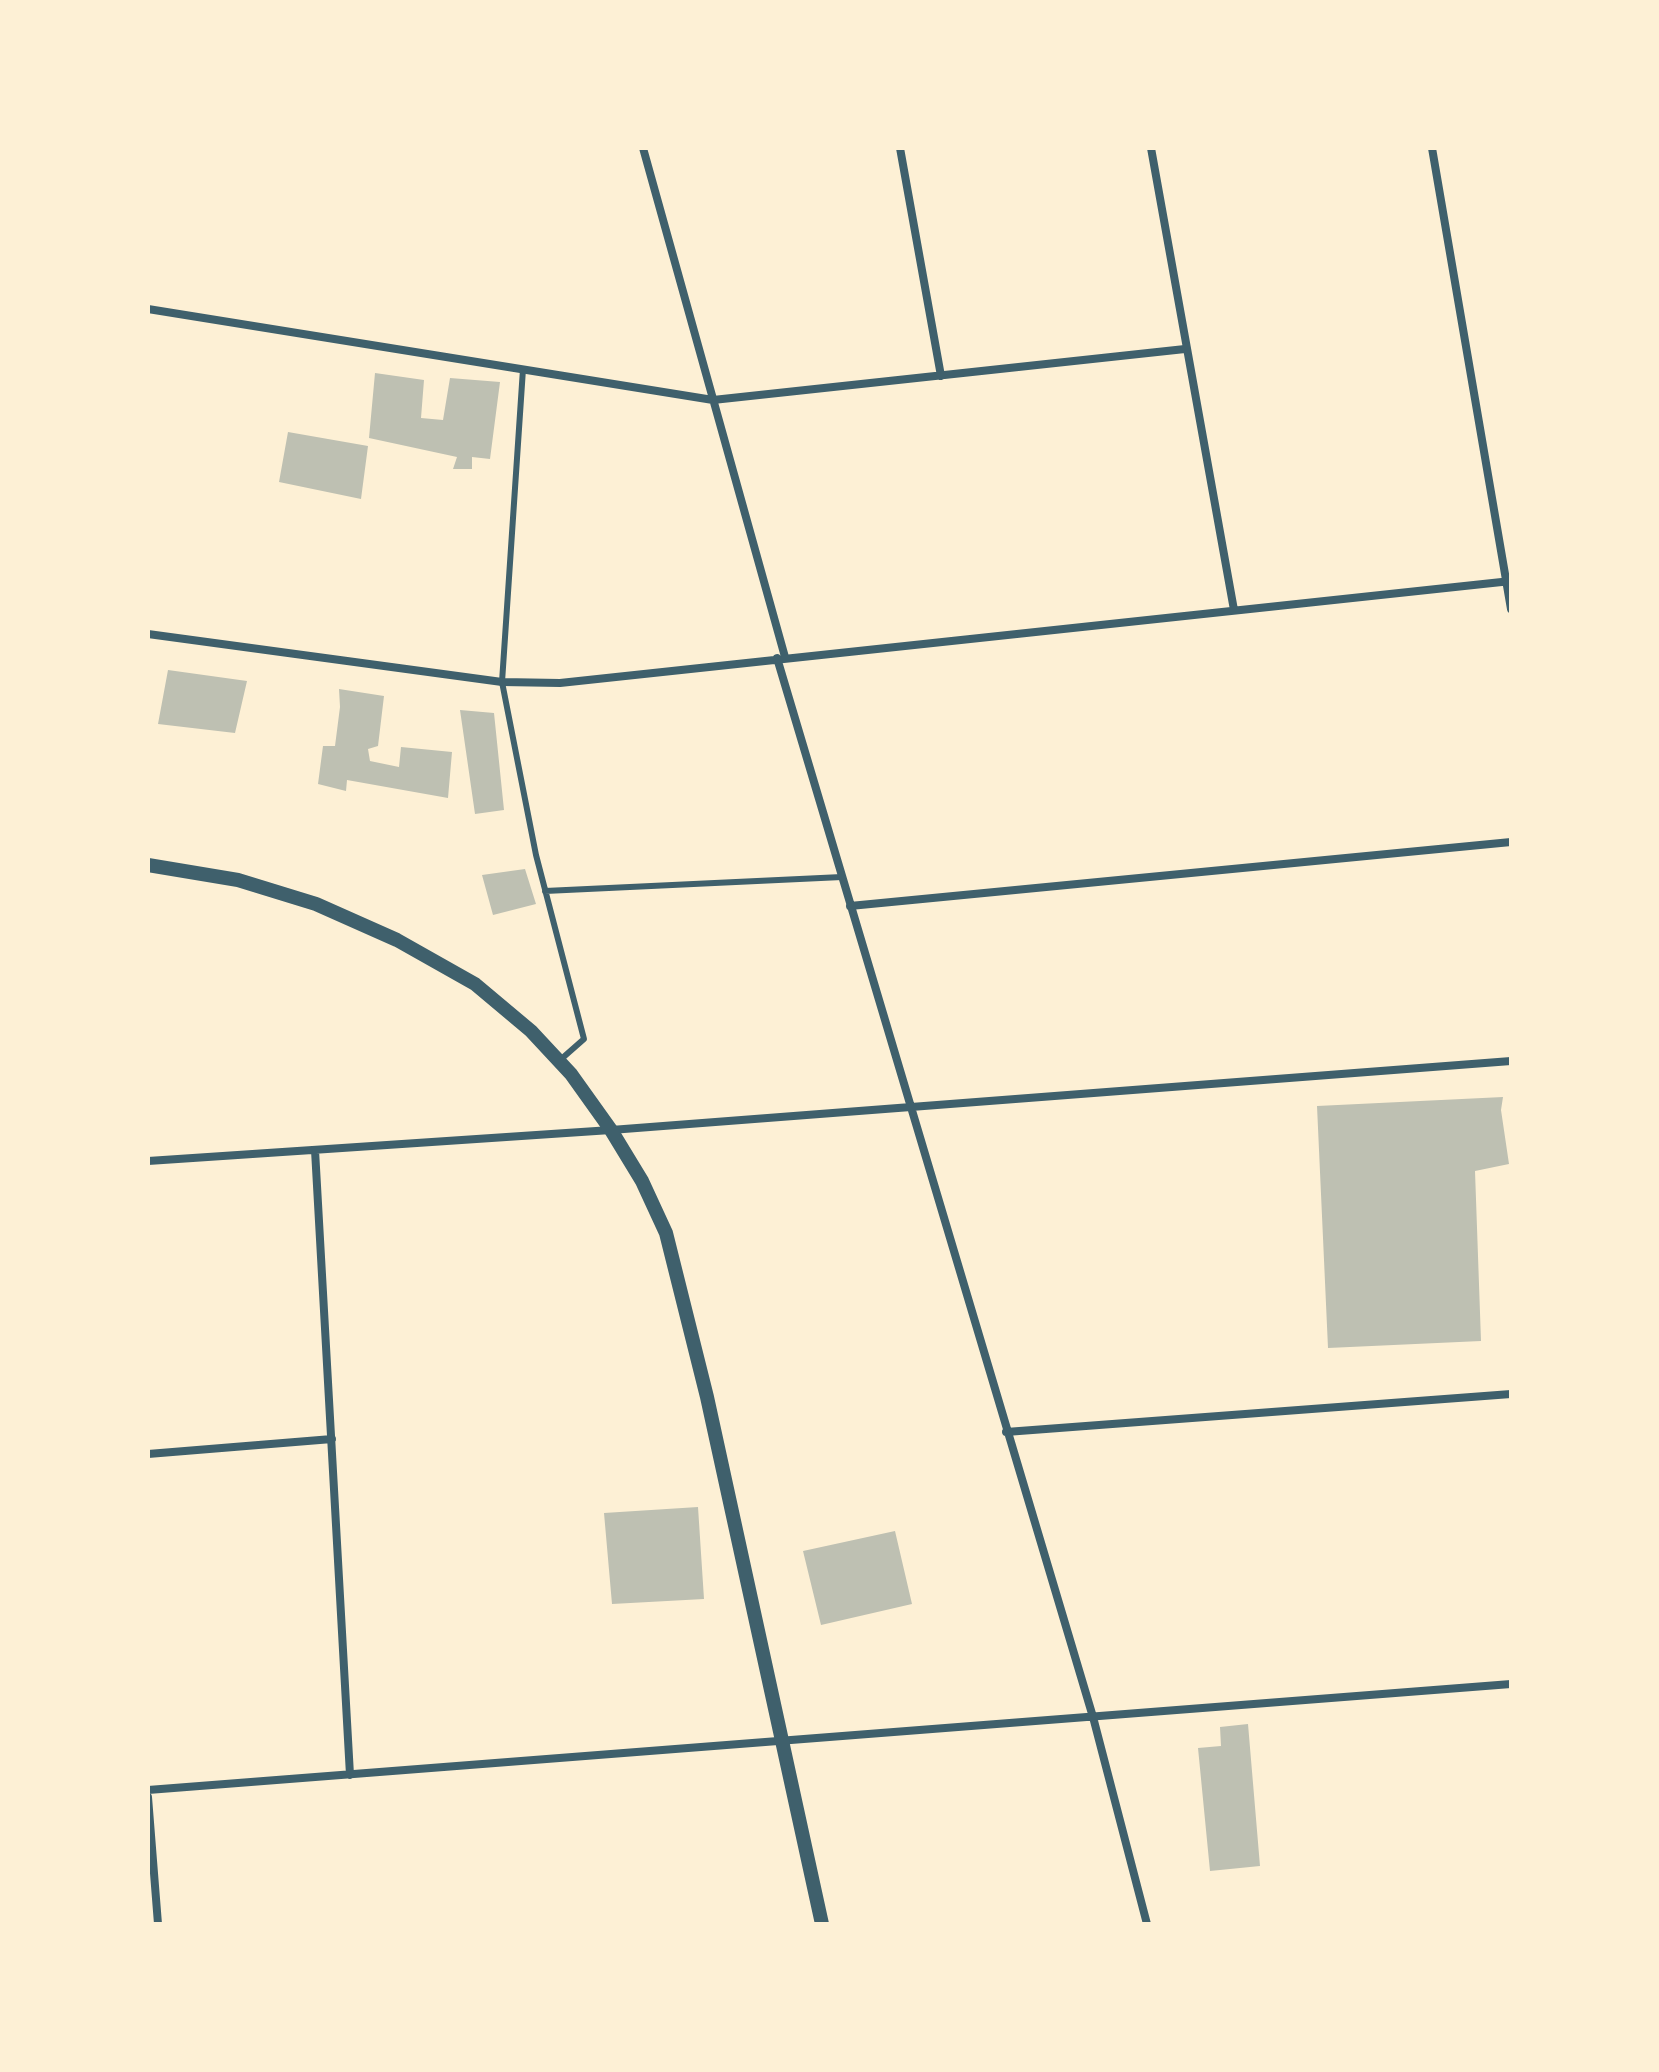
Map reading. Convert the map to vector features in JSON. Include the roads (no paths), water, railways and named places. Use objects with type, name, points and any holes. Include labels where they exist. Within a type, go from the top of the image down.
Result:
[{"type":"street","points":[[643,148],[850,906],[1093,1717],[1147,1924]]},
{"type":"street","points":[[900,148],[941,376]]},
{"type":"street","points":[[1151,148],[1234,610]]},
{"type":"street","points":[[1432,148],[1511,609]]},
{"type":"street","points":[[148,309],[713,400],[1185,349]]},
{"type":"street","points":[[148,634],[502,682],[560,683],[1508,581]]},
{"type":"street","points":[[850,906],[1511,842]]},
{"type":"street","points":[[148,865],[238,880],[316,904],[397,940],[475,984],[531,1031],[559,1061],[611,1130],[642,1181],[666,1233],[707,1397],[822,1924]]},
{"type":"street","points":[[148,1161],[611,1130],[1511,1061]]},
{"type":"street","points":[[315,1150],[350,1775]]},
{"type":"street","points":[[1006,1432],[1511,1394]]},
{"type":"street","points":[[148,1454],[332,1439]]},
{"type":"street","points":[[148,1790],[1511,1684]]},
{"type":"street","points":[[148,1797],[158,1924]]},
{"type":"lane","points":[[523,369],[502,682],[545,891],[584,1039],[559,1061]]},
{"type":"lane","points":[[545,891],[842,877]]}]
